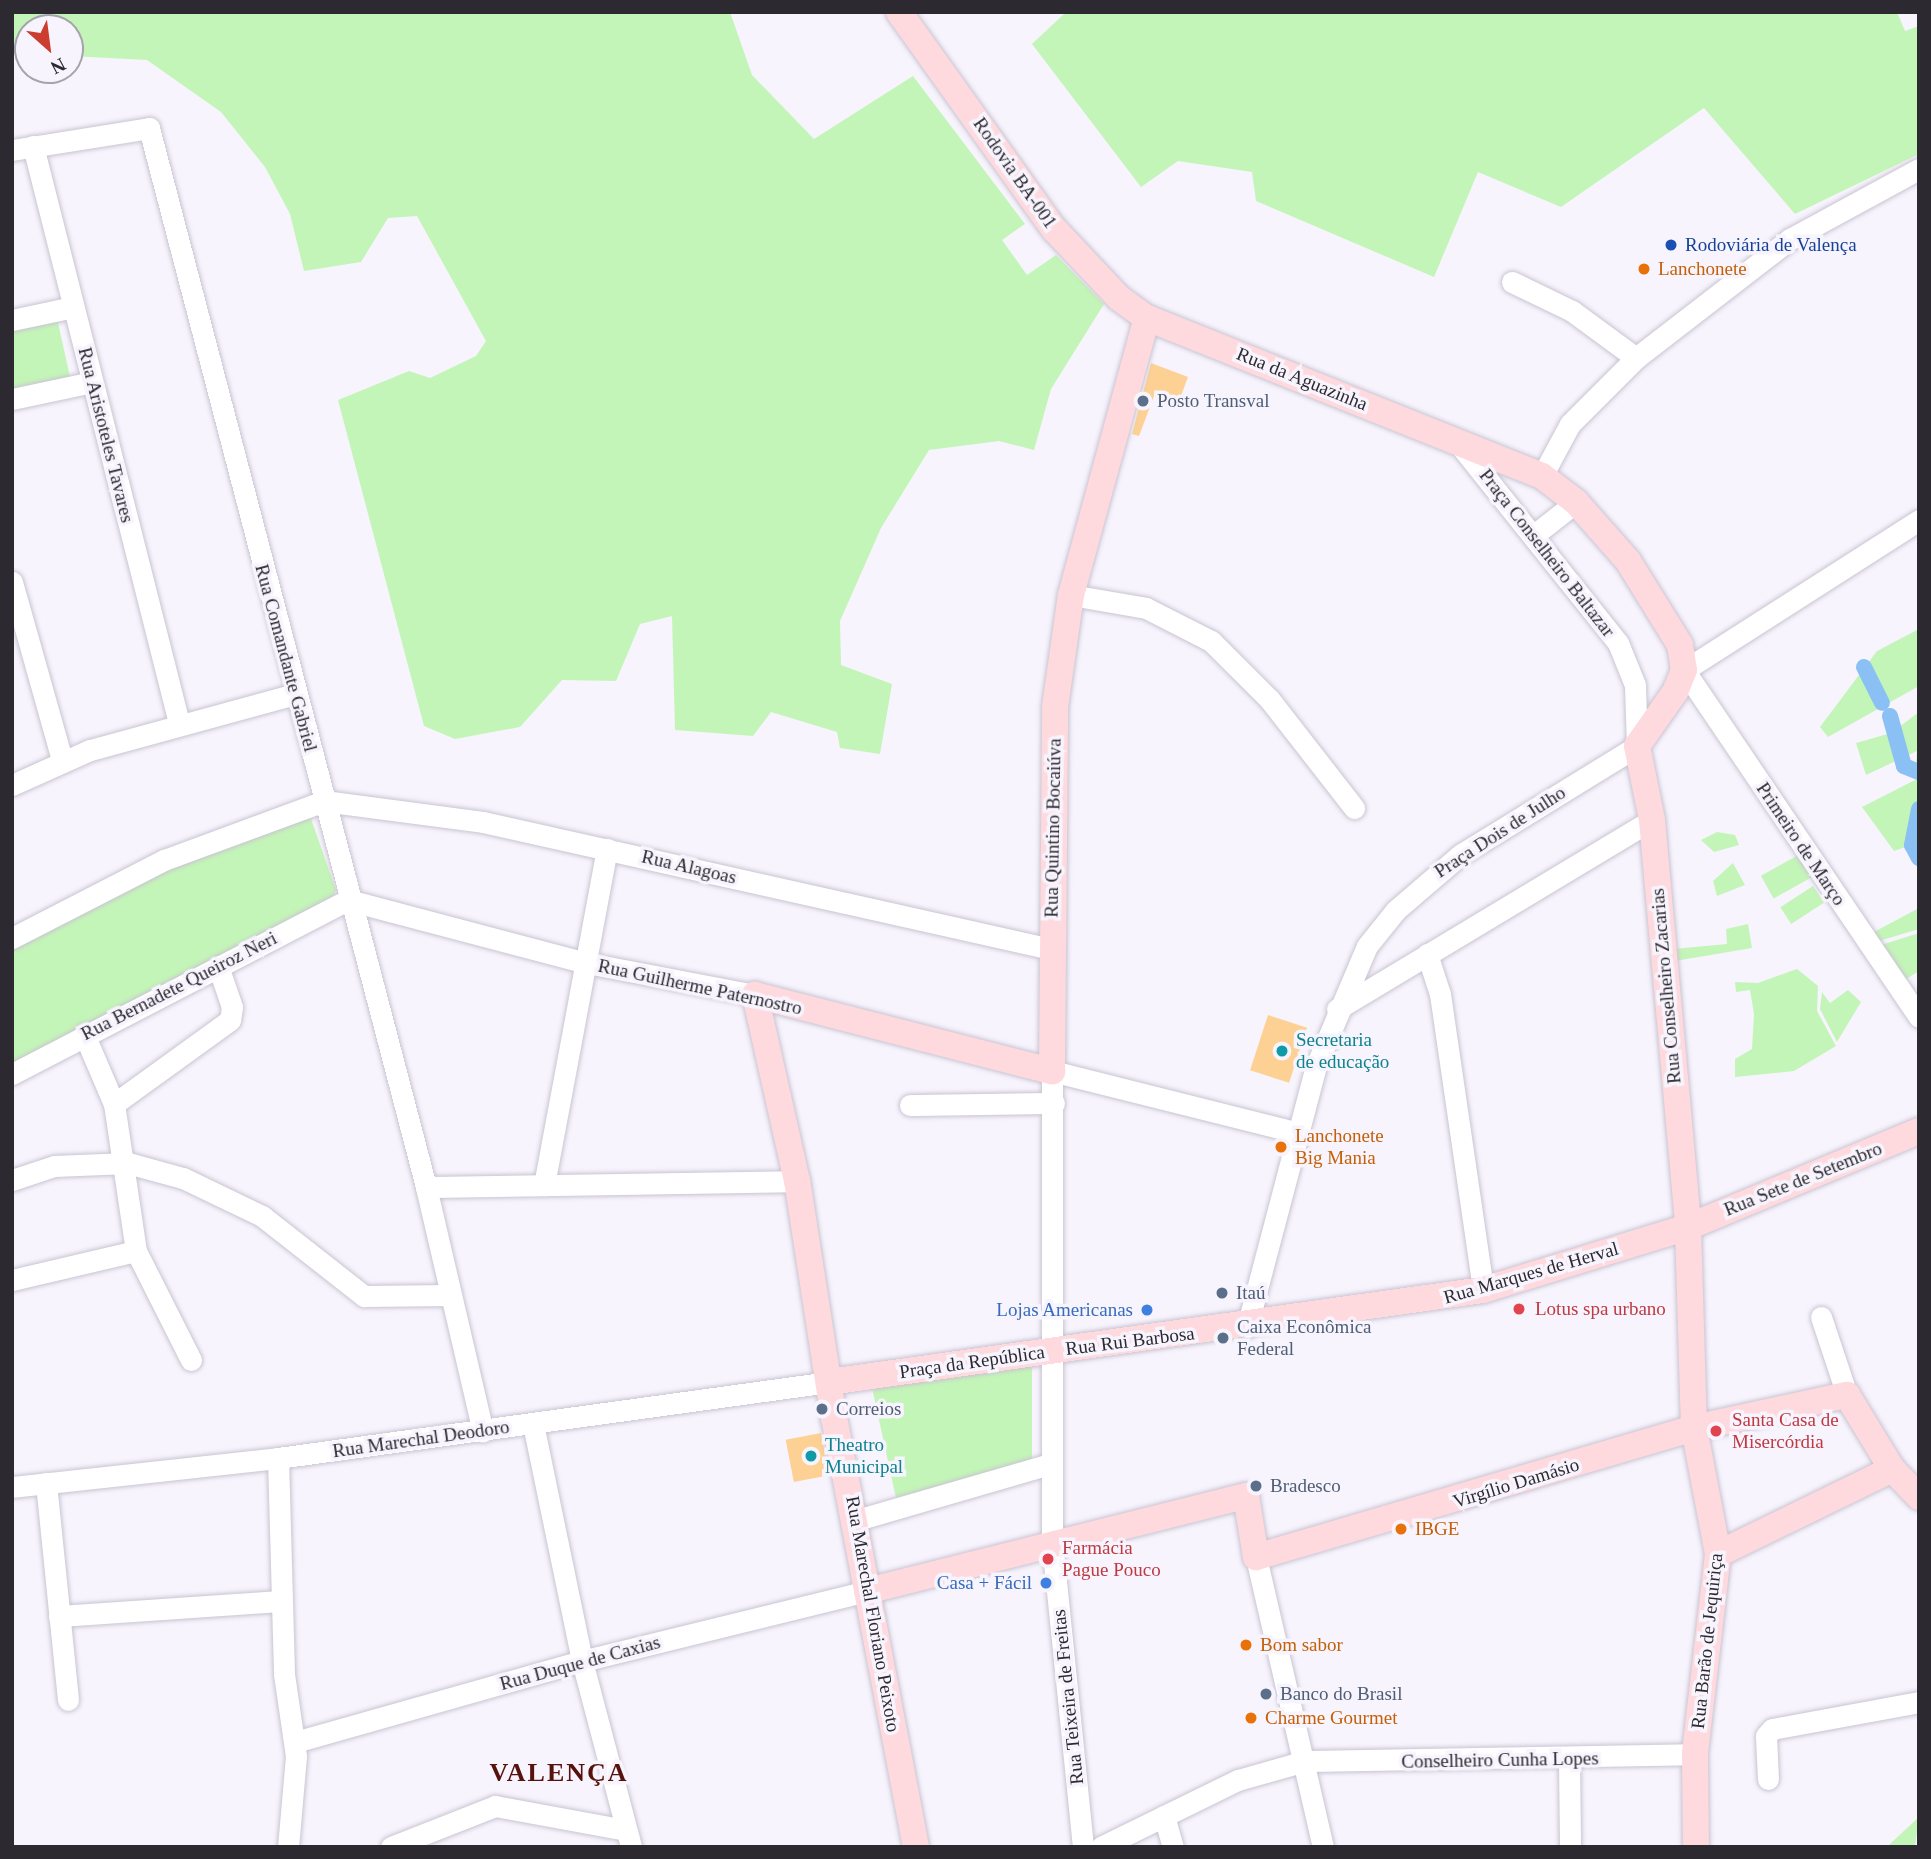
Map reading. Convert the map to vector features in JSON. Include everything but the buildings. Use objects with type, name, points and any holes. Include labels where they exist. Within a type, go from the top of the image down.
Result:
[{"type":"main road","name":"Rodovia BA-001","points":[[899,12],[1080,262],[1147,318]]},
{"type":"main road","name":"Rua da Aguazinha","points":[[1147,318],[1457,440]]},
{"type":"main road","name":"Rua Quintino Bocaiúva","points":[[1052,1071],[1055,706],[1070,594],[1147,318]]},
{"type":"main road","name":"Praça Conselheiro Baltazar","points":[[1457,440],[1542,476],[1576,502],[1650,591],[1680,645],[1684,670]]},
{"type":"main road","points":[[1637,746],[1684,670]]},
{"type":"main road","name":"Rua Conselheiro Zacarias","points":[[1637,746],[1652,820],[1688,1227]]},
{"type":"main road","name":"Rua Guilherme Paternostro","points":[[755,995],[1052,1071]]},
{"type":"main road","name":"Rua Marechal Floriano Peixoto","points":[[755,995],[797,1181],[829,1382],[857,1520],[867,1591],[916,1847]]},
{"type":"main road","name":"Rua Sete de Setembro","points":[[1688,1227],[1919,1131]]},
{"type":"main road","name":"Rua Marques de Herval","points":[[1247,1327],[1483,1290],[1688,1227]]},
{"type":"main road","name":"Rua Barão de Jequiriça","points":[[1688,1227],[1693,1428],[1718,1554],[1695,1754],[1696,1847]]},
{"type":"main road","name":"Rua Rui Barbosa","points":[[1054,1349],[1247,1327]]},
{"type":"main road","name":"Praça da República","points":[[829,1382],[1054,1349]]},
{"type":"main road","points":[[1847,1395],[1892,1469],[1919,1497]]},
{"type":"main road","name":"Virgílio Damásio","points":[[1256,1558],[1693,1428],[1847,1395]]},
{"type":"main road","points":[[1718,1554],[1892,1469]]},
{"type":"main road","points":[[867,1591],[1052,1540],[1246,1496],[1256,1558]]},
{"type":"street","name":"Rua Comandante Gabriel","points":[[23,148],[149,128],[348,900],[426,1188],[483,1431]]},
{"type":"street","name":"Rua Aristoteles Tavares","points":[[23,148],[73,307],[179,723]]},
{"type":"street","points":[[1542,476],[1570,424],[1636,358],[1790,239],[1919,169]]},
{"type":"street","points":[[1512,282],[1572,311],[1636,358]]},
{"type":"street","points":[[12,320],[73,307]]},
{"type":"street","points":[[12,399],[92,382]]},
{"type":"street","name":"Praça Conselheiro Baltazar","points":[[1457,440],[1534,535],[1628,662],[1637,746]]},
{"type":"street","points":[[1534,535],[1576,502]]},
{"type":"street","points":[[1684,670],[1919,520]]},
{"type":"street","points":[[12,582],[62,760]]},
{"type":"street","points":[[1070,594],[1146,608],[1211,641],[1270,700],[1354,808]]},
{"type":"street","name":"Primeiro de Março","points":[[1684,670],[1919,1017]]},
{"type":"street","points":[[12,785],[62,760],[179,723],[295,694]]},
{"type":"street","name":"Praça Dois de Julho","points":[[1247,1327],[1298,1133],[1336,1009],[1373,937],[1429,880],[1637,746]]},
{"type":"street","points":[[12,938],[164,860],[324,801]]},
{"type":"street","name":"Rua Alagoas","points":[[324,801],[483,822],[1051,949]]},
{"type":"street","points":[[1336,1009],[1652,820]]},
{"type":"street","points":[[544,1185],[607,849]]},
{"type":"street","name":"Rua Guilherme Paternostro","points":[[348,900],[587,963],[755,995]]},
{"type":"street","name":"Rua Bernadete Queiroz Neri","points":[[12,1074],[84,1034],[348,900]]},
{"type":"street","points":[[1427,954],[1440,994],[1483,1290]]},
{"type":"street","points":[[114,1104],[230,1020],[218,966]]},
{"type":"street","points":[[84,1034],[114,1104],[128,1163],[136,1251],[191,1360]]},
{"type":"street","points":[[1052,1071],[1298,1133]]},
{"type":"street","name":"Rua Quintino Bocaiúva","points":[[1052,1071],[1054,1349]]},
{"type":"street","points":[[910,1105],[1054,1103]]},
{"type":"street","points":[[12,1181],[54,1166],[128,1163],[183,1178],[262,1216],[364,1296],[452,1295]]},
{"type":"street","points":[[426,1188],[797,1181]]},
{"type":"street","points":[[12,1280],[136,1251]]},
{"type":"street","points":[[1821,1317],[1847,1395]]},
{"type":"street","name":"Praça da República","points":[[1050,1464],[1054,1349]]},
{"type":"street","name":"Rua Marechal Deodoro","points":[[12,1487],[278,1458],[829,1382]]},
{"type":"street","points":[[391,1847],[495,1806],[628,1839],[582,1661],[533,1424]]},
{"type":"street","points":[[278,1458],[280,1601],[295,1742],[288,1847]]},
{"type":"street","points":[[857,1520],[1050,1464]]},
{"type":"street","name":"Rua Teixeira de Freitas","points":[[1050,1464],[1052,1540],[1083,1847]]},
{"type":"street","points":[[46,1483],[68,1700]]},
{"type":"street","points":[[1256,1558],[1323,1847]]},
{"type":"street","name":"Rua Duque de Caxias","points":[[295,1742],[582,1661],[867,1591]]},
{"type":"street","points":[[60,1616],[280,1601]]},
{"type":"street","points":[[1768,1779],[1769,1731],[1919,1702]]},
{"type":"street","name":"Conselheiro Cunha Lopes","points":[[1101,1847],[1238,1780],[1305,1762],[1569,1760],[1695,1754]]},
{"type":"street","points":[[1569,1760],[1570,1847]]},
{"type":"street","points":[[1164,1816],[1172,1847]]},
{"type":"green space","points":[[12,12],[730,12],[752,75],[814,139],[913,76],[1025,224],[1002,240],[1027,275],[1056,255],[1104,304],[1051,389],[1034,450],[999,441],[929,450],[881,528],[840,621],[841,665],[892,684],[880,754],[840,748],[837,732],[771,712],[753,736],[675,730],[672,616],[640,624],[616,681],[562,680],[520,727],[455,739],[424,726],[338,400],[409,371],[430,378],[476,356],[486,341],[417,216],[388,218],[361,262],[304,271],[290,214],[265,167],[221,112],[147,60],[84,57],[84,14],[14,14],[12,55]]},
{"type":"green space","points":[[1066,12],[1897,12],[1905,31],[1919,26],[1919,154],[1795,214],[1704,108],[1561,207],[1478,172],[1434,277],[1256,201],[1252,172],[1178,161],[1141,187],[1032,44]]},
{"type":"green space","points":[[57,318],[70,377],[12,391],[12,328]]},
{"type":"green space","points":[[1919,629],[1919,686],[1828,737],[1820,727],[1877,651]]},
{"type":"green space","points":[[1919,712],[1919,769],[1915,773],[1917,751],[1866,775],[1856,743],[1891,733]]},
{"type":"green space","points":[[1919,778],[1919,855],[1911,845],[1894,851],[1862,807]]},
{"type":"green space","points":[[309,813],[336,890],[332,899],[12,1069],[12,946],[178,861]]},
{"type":"green space","points":[[1717,832],[1735,835],[1739,845],[1714,852],[1701,840]]},
{"type":"green space","points":[[1802,853],[1815,876],[1773,899],[1761,876]]},
{"type":"green space","points":[[1733,863],[1745,885],[1717,896],[1713,881]]},
{"type":"green space","points":[[1813,886],[1824,903],[1791,924],[1780,907]]},
{"type":"green space","points":[[1919,908],[1919,929],[1879,941],[1874,932]]},
{"type":"green space","points":[[1748,924],[1752,948],[1675,961],[1673,949],[1727,944],[1726,929]]},
{"type":"green space","points":[[1919,933],[1919,971],[1898,984],[1881,945]]},
{"type":"green space","points":[[1797,969],[1818,986],[1817,1011],[1836,1046],[1794,1071],[1735,1077],[1735,1059],[1752,1049],[1754,1014],[1750,990],[1736,992],[1735,982],[1758,983]]},
{"type":"green space","points":[[1848,990],[1861,1002],[1837,1042],[1820,1009],[1822,992],[1830,1003]]},
{"type":"green space","points":[[1032,1360],[1032,1463],[896,1498],[871,1383]]},
{"type":"green space","points":[[1919,1817],[1915,1847],[1887,1847],[1892,1842]]},
{"type":"waterway","points":[[1864,667],[1882,703]]},
{"type":"waterway","points":[[1890,716],[1904,766],[1919,772]]},
{"type":"waterway","points":[[1919,809],[1912,845],[1919,858]]},
{"type":"place","name":"Rodoviária de Valença","points":[[1671,245]]},
{"type":"place","name":"Lanchonete","points":[[1644,269]]},
{"type":"place","name":"Posto Transval","points":[[1143,401]]},
{"type":"place","name":"Secretaria de educação","points":[[1282,1051]]},
{"type":"place","name":"Lanchonete Big Mania","points":[[1281,1147]]},
{"type":"place","name":"Itaú","points":[[1222,1293]]},
{"type":"place","name":"Lotus spa urbano","points":[[1519,1309]]},
{"type":"place","name":"Lojas Americanas","points":[[1147,1310]]},
{"type":"place","name":"Caixa Econômica Federal","points":[[1223,1338]]},
{"type":"place","name":"Correios","points":[[822,1409]]},
{"type":"place","name":"Santa Casa de Misercórdia","points":[[1716,1431]]},
{"type":"place","name":"Theatro Municipal","points":[[811,1456]]},
{"type":"place","name":"Bradesco","points":[[1256,1486]]},
{"type":"place","name":"IBGE","points":[[1401,1529]]},
{"type":"place","name":"Farmácia Pague Pouco","points":[[1048,1559]]},
{"type":"place","name":"Casa + Fácil","points":[[1046,1583]]},
{"type":"place","name":"Bom sabor","points":[[1246,1645]]},
{"type":"place","name":"Banco do Brasil","points":[[1266,1694]]},
{"type":"place","name":"Charme Gourmet","points":[[1251,1718]]},
{"type":"district","name":"VALENÇA","points":[[559,1773]]}]
